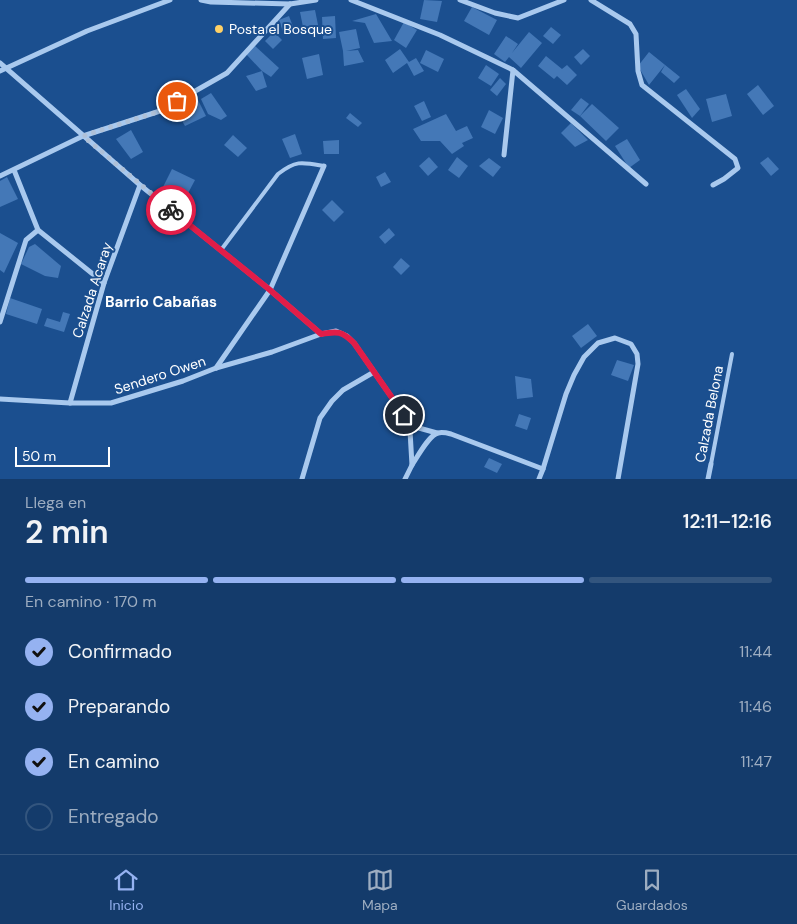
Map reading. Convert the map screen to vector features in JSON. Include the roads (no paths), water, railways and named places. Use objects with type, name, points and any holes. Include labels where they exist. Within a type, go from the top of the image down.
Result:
[{"type":"street","points":[[0,71],[87,31],[170,0]]},
{"type":"street","points":[[201,0],[211,2],[290,4],[316,0]]},
{"type":"street","points":[[351,0],[440,35],[513,70],[646,184]]},
{"type":"street","points":[[460,0],[518,18],[564,0]]},
{"type":"street","points":[[591,0],[630,24],[636,34],[638,71],[642,85],[735,160],[738,168],[713,185]]},
{"type":"street","points":[[0,176],[83,136],[160,111],[227,73],[290,4]]},
{"type":"street","points":[[0,63],[140,185],[270,290],[321,334],[336,331],[347,336],[354,343],[404,415],[410,431],[412,465]]},
{"type":"street","points":[[504,155],[513,70]]},
{"type":"street","points":[[216,368],[270,290],[324,166]]},
{"type":"street","points":[[14,170],[38,230],[104,283]]},
{"type":"street","name":"Calzada Acaray","points":[[70,403],[104,283],[140,185]]},
{"type":"street","points":[[0,322],[26,240],[38,230]]},
{"type":"street","name":"Sendero Owen","points":[[0,398],[70,403],[111,403],[183,382],[216,368],[272,352],[321,334]]},
{"type":"street","points":[[539,479],[566,394],[577,369],[584,357],[598,343],[615,338],[631,344],[637,354],[638,364],[618,479]]},
{"type":"street","points":[[302,479],[320,418],[332,401],[343,390],[374,372]]},
{"type":"street","points":[[408,425],[437,433],[451,434],[543,470]]},
{"type":"street","points":[[405,479],[412,465],[432,436],[437,433]]},
{"type":"street","name":"Calzada Belona","points":[[708,479],[711,464]]},
{"type":"lane","points":[[221,250],[278,174],[289,165],[302,162],[324,166]]},
{"type":"lane","name":"Calzada Belona","points":[[711,464],[732,354]]},
{"type":"place","name":"Posta el Bosque","points":[[219,29]]},
{"type":"district","name":"Barrio Cabañas","points":[[161,302]]}]
